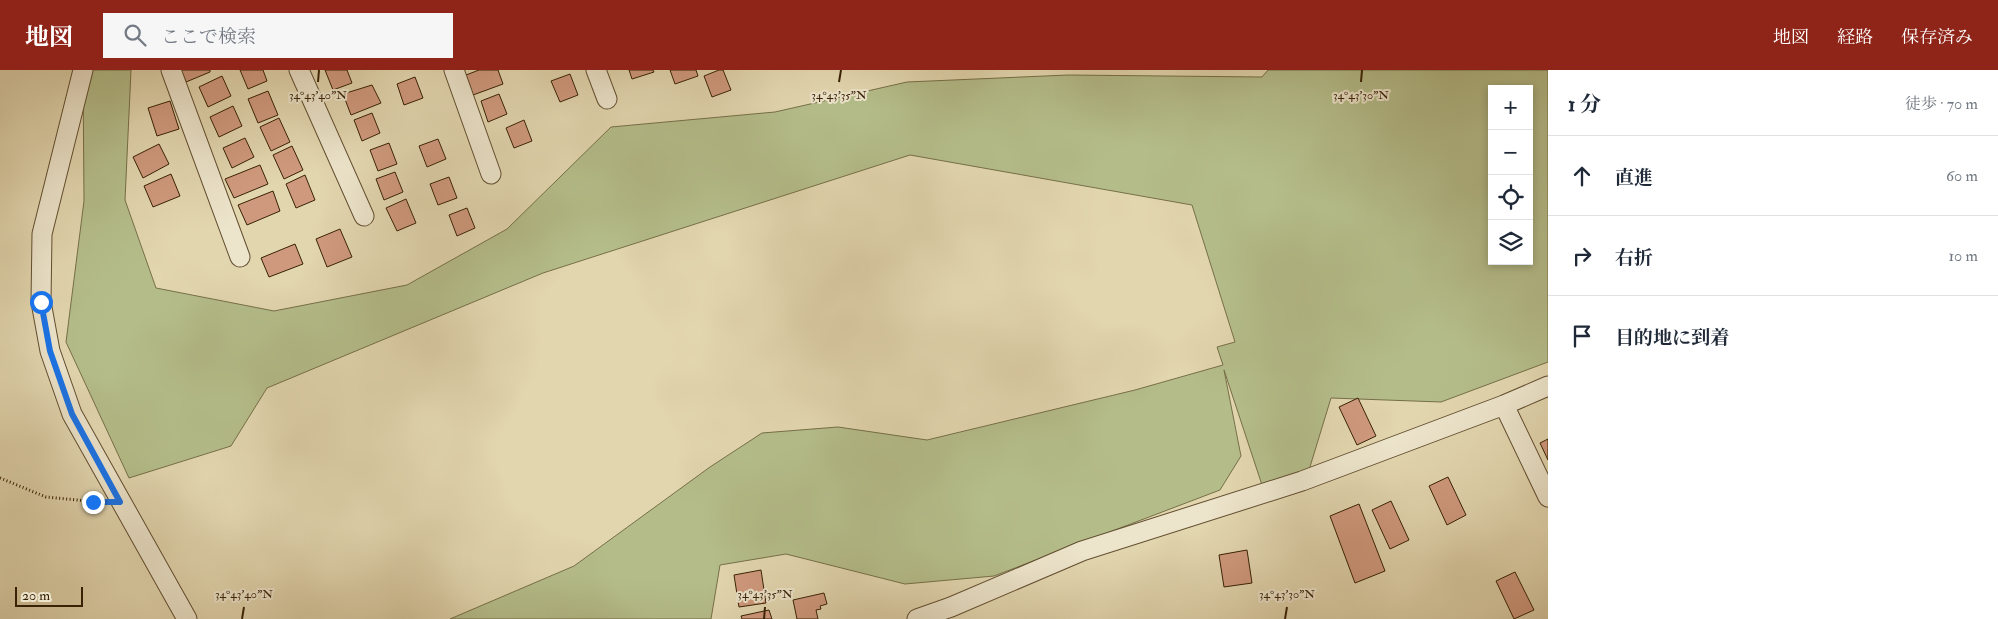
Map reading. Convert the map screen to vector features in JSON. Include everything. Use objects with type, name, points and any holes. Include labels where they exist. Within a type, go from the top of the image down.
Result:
[{"type":"street","points":[[83,70],[42,234],[41,302],[50,351],[72,414],[187,619]]},
{"type":"street","points":[[171,70],[240,257]]},
{"type":"street","points":[[299,70],[364,216]]},
{"type":"street","points":[[454,70],[491,174]]},
{"type":"street","points":[[596,70],[607,100]]},
{"type":"street","points":[[917,619],[953,613],[1082,551],[1302,482],[1504,405],[1548,386]]},
{"type":"street","points":[[1504,405],[1548,497]]},
{"type":"path","points":[[0,478],[46,497],[120,502]]},
{"type":"green space","points":[[83,70],[131,70],[125,200],[156,288],[274,311],[407,285],[507,229],[611,127],[775,112],[907,82],[1068,75],[1262,77],[1268,70],[1548,70],[1548,362],[1441,402],[1331,398],[1309,470],[1263,488],[1224,370],[1241,456],[1220,490],[994,576],[905,584],[786,554],[720,565],[711,619],[450,619],[574,566],[710,467],[762,433],[838,427],[927,440],[1135,390],[1223,365],[1217,347],[1235,342],[1192,205],[910,155],[543,273],[267,388],[231,446],[129,478],[66,342],[84,201]]},
{"type":"building","points":[[181,70],[210,70],[210,72],[186,82]]},
{"type":"building","points":[[240,70],[263,70],[267,81],[248,89]]},
{"type":"building","points":[[325,70],[347,70],[352,83],[333,90]]},
{"type":"building","points":[[479,70],[498,70],[503,84],[473,95],[466,75]]},
{"type":"building","points":[[629,70],[653,70],[654,72],[632,79]]},
{"type":"building","points":[[670,70],[696,70],[698,76],[675,84]]},
{"type":"building","points":[[723,70],[731,90],[712,97],[704,76]]},
{"type":"building","points":[[570,74],[578,95],[560,102],[551,81]]},
{"type":"building","points":[[222,76],[231,96],[208,107],[199,87]]},
{"type":"building","points":[[415,77],[423,98],[404,105],[397,84]]},
{"type":"building","points":[[372,85],[381,103],[351,115],[343,94]]},
{"type":"building","points":[[268,91],[278,115],[258,123],[248,99]]},
{"type":"building","points":[[499,94],[507,114],[488,122],[481,101]]},
{"type":"building","points":[[170,101],[179,129],[157,136],[148,108]]},
{"type":"building","points":[[233,106],[242,126],[219,137],[210,117]]},
{"type":"building","points":[[372,113],[380,133],[362,141],[354,120]]},
{"type":"building","points":[[279,118],[290,142],[271,151],[260,127]]},
{"type":"building","points":[[524,120],[532,141],[514,148],[506,128]]},
{"type":"building","points":[[245,138],[254,157],[232,168],[223,148]]},
{"type":"building","points":[[438,139],[446,159],[427,167],[419,146]]},
{"type":"building","points":[[389,143],[397,164],[378,171],[370,150]]},
{"type":"building","points":[[159,144],[169,164],[143,178],[133,157]]},
{"type":"building","points":[[292,146],[303,170],[284,179],[273,155]]},
{"type":"building","points":[[260,165],[268,184],[234,198],[225,179]]},
{"type":"building","points":[[395,172],[403,192],[384,200],[376,179]]},
{"type":"building","points":[[171,174],[180,196],[153,207],[144,186]]},
{"type":"building","points":[[305,175],[315,200],[296,208],[286,184]]},
{"type":"building","points":[[449,177],[457,198],[438,205],[430,184]]},
{"type":"building","points":[[273,191],[280,211],[247,225],[238,205]]},
{"type":"building","points":[[406,199],[416,223],[397,231],[386,208]]},
{"type":"building","points":[[467,208],[475,228],[457,236],[449,215]]},
{"type":"building","points":[[340,229],[352,257],[327,267],[316,239]]},
{"type":"building","points":[[295,244],[303,264],[269,277],[261,258]]},
{"type":"building","points":[[1358,398],[1376,436],[1357,445],[1339,407]]},
{"type":"building","points":[[1548,439],[1548,460],[1540,443]]},
{"type":"building","points":[[1448,477],[1466,515],[1447,525],[1429,486]]},
{"type":"building","points":[[1391,501],[1409,540],[1390,549],[1372,510]]},
{"type":"building","points":[[1359,504],[1385,571],[1355,583],[1330,516]]},
{"type":"building","points":[[1247,550],[1252,583],[1224,587],[1219,555]]},
{"type":"building","points":[[761,570],[766,603],[739,607],[734,575]]},
{"type":"building","points":[[1515,572],[1534,610],[1514,619],[1496,581]]},
{"type":"building","points":[[824,593],[827,604],[820,606],[821,609],[816,610],[818,619],[797,619],[793,600]]},
{"type":"building","points":[[769,610],[772,619],[742,619],[741,616]]},
{"type":"route","points":[[41,302],[50,351],[72,414],[120,502],[93,502]]}]
